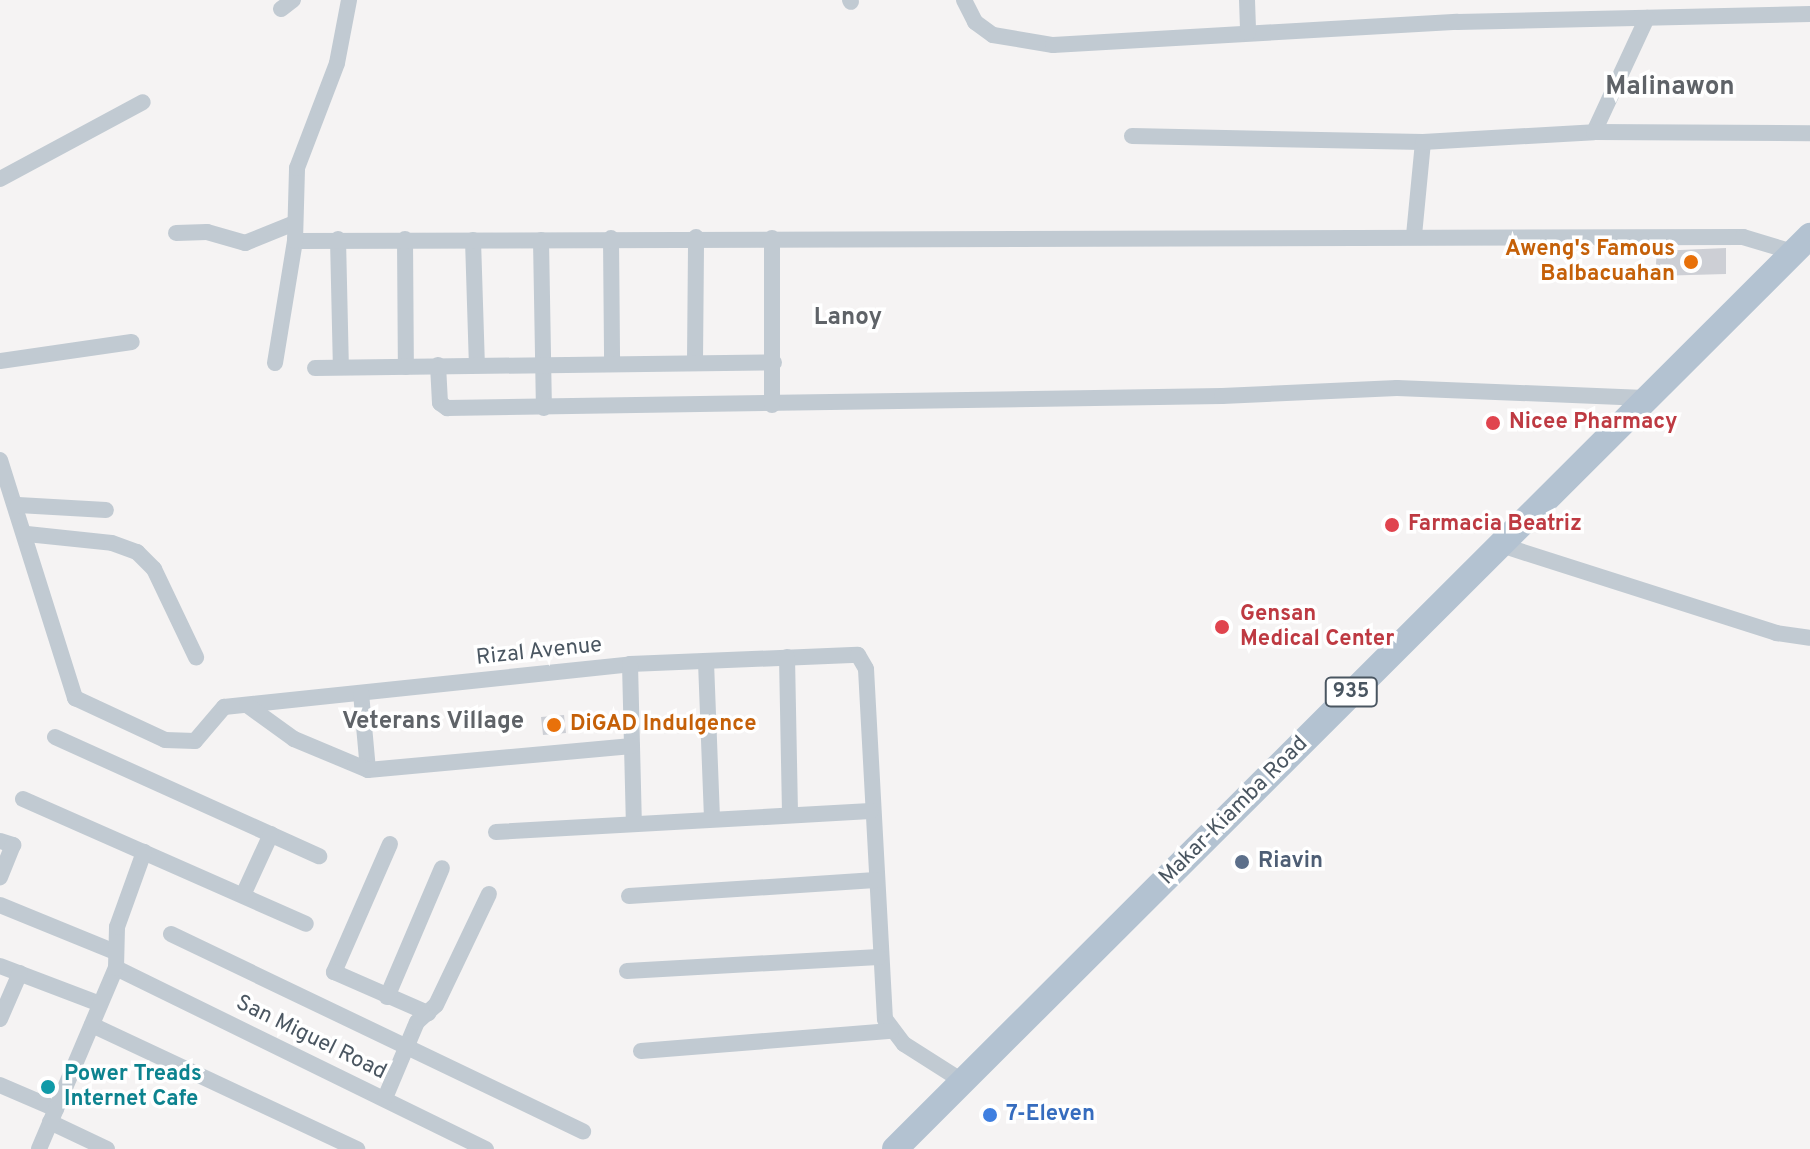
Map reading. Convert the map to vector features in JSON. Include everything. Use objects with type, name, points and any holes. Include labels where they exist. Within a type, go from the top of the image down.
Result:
[{"type":"main road","name":"Makar-Kiamba Road","points":[[899,1147],[1802,244]]},
{"type":"street","points":[[275,363],[295,241],[292,224],[297,168],[341,50],[349,0]]},
{"type":"street","points":[[964,0],[975,22],[1014,41],[1053,45],[1248,32],[1810,14]]},
{"type":"street","points":[[1247,0],[1248,32]]},
{"type":"street","points":[[1594,132],[1647,18]]},
{"type":"street","points":[[0,179],[143,102]]},
{"type":"street","points":[[1132,136],[1423,142],[1594,132],[1810,133]]},
{"type":"street","points":[[1414,235],[1423,142]]},
{"type":"street","points":[[176,233],[207,232],[245,243],[292,224]]},
{"type":"street","points":[[295,241],[1414,235],[1743,237],[1802,244]]},
{"type":"street","points":[[695,361],[696,237]]},
{"type":"street","points":[[611,238],[612,363]]},
{"type":"street","points":[[772,238],[772,405]]},
{"type":"street","points":[[338,239],[341,367]]},
{"type":"street","points":[[405,239],[406,367]]},
{"type":"street","points":[[473,240],[477,365]]},
{"type":"street","points":[[541,240],[544,408]]},
{"type":"street","points":[[0,361],[132,342]]},
{"type":"street","points":[[315,368],[774,362]]},
{"type":"street","points":[[438,365],[444,408],[772,405],[1397,388],[1645,398]]},
{"type":"street","points":[[0,460],[27,534],[112,543],[137,552],[154,569],[196,657]]},
{"type":"street","points":[[18,505],[106,510]]},
{"type":"street","name":"Rizal Avenue","points":[[27,534],[68,681],[81,706],[184,741],[195,741],[224,707],[630,664],[858,655],[866,669],[870,811]]},
{"type":"street","points":[[1501,545],[1776,633],[1810,638]]},
{"type":"street","points":[[787,657],[790,815]]},
{"type":"street","points":[[706,662],[712,819]]},
{"type":"street","points":[[630,664],[634,824]]},
{"type":"street","points":[[361,693],[368,770]]},
{"type":"street","points":[[247,705],[294,739],[368,770],[632,746]]},
{"type":"street","points":[[55,737],[319,856]]},
{"type":"street","points":[[23,799],[306,924]]},
{"type":"street","points":[[496,832],[870,811],[879,957],[891,1031]]},
{"type":"street","points":[[243,895],[271,834]]},
{"type":"street","points":[[0,841],[13,845],[0,877]]},
{"type":"street","points":[[390,844],[334,969],[387,997],[428,1013]]},
{"type":"street","points":[[39,1149],[100,1004],[144,852]]},
{"type":"street","points":[[387,997],[442,868]]},
{"type":"street","points":[[629,896],[875,880]]},
{"type":"street","points":[[385,1098],[407,1046],[428,1013],[489,894]]},
{"type":"street","name":"San Miguel Road","points":[[0,905],[114,959],[486,1149]]},
{"type":"street","points":[[171,934],[583,1131]]},
{"type":"street","points":[[627,971],[879,957]]},
{"type":"street","points":[[0,966],[100,1004]]},
{"type":"street","points":[[0,1019],[20,973]]},
{"type":"street","points":[[92,1025],[357,1149]]},
{"type":"street","points":[[641,1051],[891,1031],[962,1081]]},
{"type":"street","points":[[0,1085],[107,1149]]},
{"type":"building","name":"Aweng's Famous Balbacuahan","points":[[1726,248],[1726,274],[1655,276],[1657,251]]},
{"type":"building","name":"DiGAD Indulgence","points":[[564,715],[566,733],[543,735],[541,717]]},
{"type":"place","name":"Aweng's Famous Balbacuahan","points":[[1691,262]]},
{"type":"place","name":"Nicee Pharmacy","points":[[1493,423]]},
{"type":"place","name":"Farmacia Beatriz","points":[[1392,525]]},
{"type":"place","name":"Gensan Medical Center","points":[[1222,627]]},
{"type":"place","name":"DiGAD Indulgence","points":[[554,725]]},
{"type":"place","name":"Riavin","points":[[1242,862]]},
{"type":"place","name":"Power Treads Internet Cafe","points":[[48,1087]]},
{"type":"place","name":"7-Eleven","points":[[990,1115]]},
{"type":"district","name":"Malinawon","points":[[1670,88]]},
{"type":"district","name":"Lanoy","points":[[848,319]]},
{"type":"district","name":"Veterans Village","points":[[433,723]]}]
